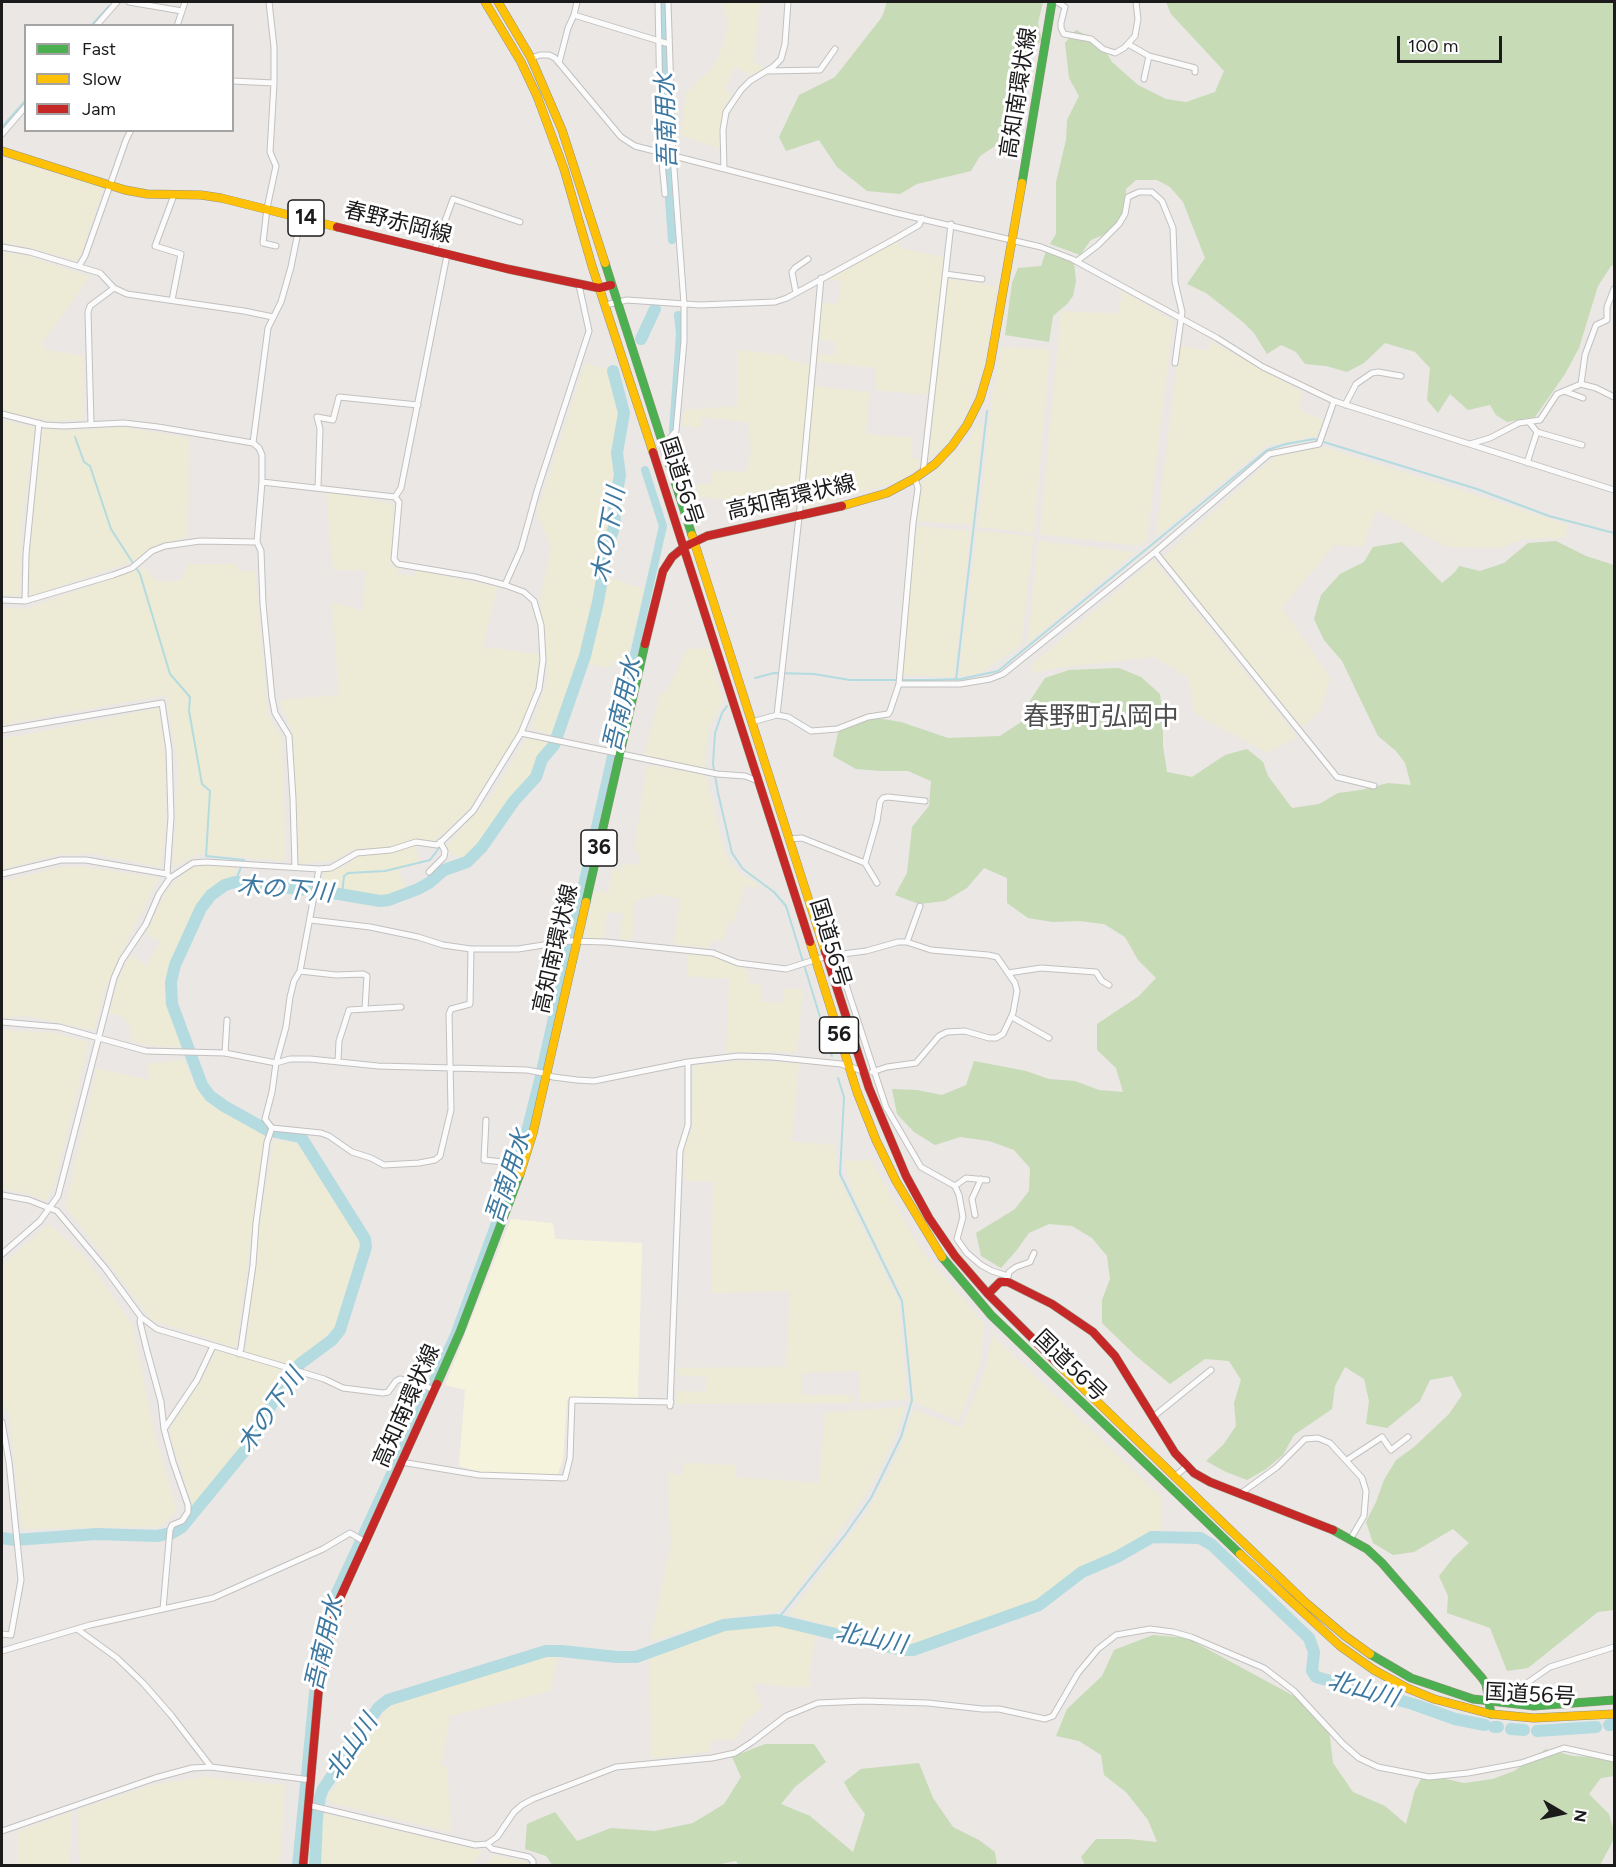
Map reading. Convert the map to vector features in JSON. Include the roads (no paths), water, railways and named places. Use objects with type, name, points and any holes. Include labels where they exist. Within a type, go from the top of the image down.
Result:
[{"type":"main road","name":"国道56号","points":[[485,2],[521,62],[537,96],[564,169],[599,288],[817,959],[849,1067],[876,1140],[891,1171],[944,1260],[991,1315],[1168,1486],[1298,1609],[1340,1646],[1374,1670],[1407,1688],[1457,1706],[1491,1714],[1534,1718],[1614,1714]]},
{"type":"main road","name":"国道56号","points":[[498,2],[531,58],[562,130],[695,540],[772,787],[887,1136],[929,1218],[955,1256],[988,1294],[1080,1387],[1306,1603],[1377,1659],[1411,1678],[1460,1695],[1491,1702],[1534,1706],[1614,1700]]},
{"type":"main road","name":"高知南環状線","points":[[303,1866],[311,1805],[306,1779],[326,1645],[361,1540],[401,1462],[431,1389],[460,1332],[524,1164],[542,1073],[617,753],[663,571],[672,557],[695,540],[887,494],[923,473],[952,446],[967,425],[980,399],[990,365],[1040,84],[1052,2]]},
{"type":"main road","name":"春野赤岡線","points":[[2,151],[110,185],[147,194],[221,198],[434,252],[579,285],[599,288],[612,285]]},
{"type":"main road","points":[[988,1294],[1000,1282],[1008,1279],[1080,1321],[1094,1332],[1115,1356],[1186,1467],[1210,1482],[1324,1525],[1352,1538],[1382,1563],[1486,1684],[1491,1702],[1491,1714]]},
{"type":"street","points":[[98,24],[117,2]]},
{"type":"street","points":[[129,2],[182,11]]},
{"type":"street","points":[[178,24],[185,2]]},
{"type":"street","points":[[269,2],[274,47],[270,152],[276,166],[262,243],[276,246]]},
{"type":"street","points":[[559,63],[577,2]]},
{"type":"street","points":[[658,2],[667,153],[684,304],[684,341],[676,431],[664,445]]},
{"type":"street","points":[[665,194],[668,2]]},
{"type":"street","points":[[724,169],[723,130],[726,112],[741,90],[781,59],[785,44],[788,2]]},
{"type":"street","points":[[1057,2],[1065,7],[1061,23],[1064,34],[1091,39],[1103,49],[1115,53],[1135,36],[1138,19],[1136,2]]},
{"type":"street","points":[[574,15],[669,44]]},
{"type":"street","points":[[1128,44],[1149,56],[1195,68],[1195,72]]},
{"type":"street","points":[[766,71],[782,69],[816,72],[820,70],[835,49]]},
{"type":"street","points":[[521,62],[549,55],[559,63],[621,137],[635,146],[1041,247],[1077,261],[1181,318],[1263,367],[1334,401],[1614,490]]},
{"type":"street","points":[[1144,79],[1149,56]]},
{"type":"street","points":[[234,81],[274,83]]},
{"type":"street","points":[[2,134],[24,108]]},
{"type":"street","points":[[79,266],[85,256],[130,132]]},
{"type":"street","points":[[1077,261],[1098,245],[1119,224],[1125,214],[1128,197],[1138,192],[1152,192],[1162,201],[1173,228],[1175,282],[1182,312],[1175,363]]},
{"type":"street","points":[[172,300],[181,254],[155,246],[174,195]]},
{"type":"street","points":[[434,252],[453,199],[520,222]]},
{"type":"street","points":[[253,442],[268,328],[281,302],[289,276],[301,217]]},
{"type":"street","points":[[605,305],[627,300],[720,305],[775,302],[796,293],[919,225],[922,218]]},
{"type":"street","points":[[923,473],[951,224]]},
{"type":"street","points":[[2,247],[30,252],[100,273],[114,288],[127,294],[244,310],[273,317]]},
{"type":"street","points":[[395,497],[401,488],[447,255]]},
{"type":"street","points":[[796,293],[792,272],[808,259]]},
{"type":"street","points":[[945,274],[982,279]]},
{"type":"street","points":[[777,715],[799,515],[821,278]]},
{"type":"street","points":[[505,585],[520,549],[589,331],[579,285]]},
{"type":"street","points":[[91,424],[87,312],[90,306],[114,288]]},
{"type":"street","points":[[1581,384],[1585,355],[1596,325],[1606,320],[1614,289]]},
{"type":"street","points":[[1345,405],[1356,384],[1372,373],[1401,376]]},
{"type":"street","points":[[1470,444],[1490,438],[1519,423],[1540,420],[1557,394],[1581,384],[1596,388],[1614,398]]},
{"type":"street","points":[[1562,391],[1583,398]]},
{"type":"street","points":[[318,487],[320,429],[317,417],[333,420],[339,397],[417,405]]},
{"type":"street","points":[[899,681],[960,684],[990,679],[1003,674],[1155,552],[1269,454],[1318,444],[1334,401]]},
{"type":"street","points":[[2,414],[63,426],[124,423],[158,427],[253,442],[259,448],[262,455],[262,482],[257,542],[261,551],[263,604],[272,698],[275,713],[288,736],[295,867]]},
{"type":"street","points":[[1529,422],[1537,432],[1582,445]]},
{"type":"street","points":[[25,602],[28,527],[39,423]]},
{"type":"street","points":[[1527,463],[1537,432]]},
{"type":"street","points":[[752,722],[777,715],[788,717],[811,731],[837,729],[868,717],[888,714],[899,681],[918,488],[915,478]]},
{"type":"street","points":[[2,874],[61,860],[86,860],[169,876],[193,863],[206,862],[331,868],[357,853],[391,850],[416,842],[440,843],[473,811],[521,733],[539,689],[543,660],[541,625],[534,601],[524,592],[505,585],[475,577],[398,564],[394,559],[399,502],[395,497],[262,482]]},
{"type":"street","points":[[2,600],[25,602],[135,566],[152,551],[165,546],[185,542],[257,542]]},
{"type":"street","points":[[1155,552],[1337,777],[1374,786]]},
{"type":"street","points":[[2,730],[162,703],[169,750],[171,816],[169,876],[146,924],[122,960],[114,978],[63,1183],[51,1208],[40,1221],[2,1254]]},
{"type":"street","points":[[521,733],[714,773],[745,776],[772,787]]},
{"type":"street","points":[[865,863],[880,802],[883,798],[926,801]]},
{"type":"street","points":[[789,839],[802,838],[865,863],[877,883]]},
{"type":"street","points":[[429,872],[444,857],[445,851],[440,843]]},
{"type":"street","points":[[238,1354],[241,1348],[254,1256],[256,1223],[271,1131],[265,1119],[286,1027],[290,997],[294,981],[300,971],[319,869]]},
{"type":"street","points":[[907,942],[920,906]]},
{"type":"street","points":[[2,1022],[42,1024],[146,1051],[225,1053],[276,1063],[290,1059],[338,1061],[378,1066],[542,1073],[565,1079],[594,1081],[688,1062],[738,1056],[772,1057],[849,1067],[868,1073],[887,1067],[916,1063],[939,1036],[947,1032],[965,1031],[996,1038],[1004,1034],[1012,1017],[1017,990],[997,957],[931,950],[907,942],[827,956],[786,969],[738,963],[713,953],[617,943],[573,941],[518,949],[471,949],[370,927],[311,920]]},
{"type":"street","points":[[271,1131],[321,1133],[351,1152],[384,1165],[435,1160],[442,1149],[451,1110],[449,1014],[451,1009],[470,1004],[471,949]]},
{"type":"street","points":[[836,954],[868,1073],[921,1167],[955,1186],[959,1195],[963,1217],[957,1239],[981,1264],[1008,1279],[1009,1272],[1030,1262],[1034,1253]]},
{"type":"street","points":[[1008,973],[1041,968],[1096,972],[1102,981],[1109,985]]},
{"type":"street","points":[[300,971],[367,976],[365,1009]]},
{"type":"street","points":[[338,1061],[339,1041],[349,1010],[401,1006]]},
{"type":"street","points":[[1012,1017],[1049,1038]]},
{"type":"street","points":[[225,1053],[226,1020]]},
{"type":"street","points":[[401,1462],[479,1475],[565,1478],[570,1458],[572,1400],[670,1404],[680,1151],[688,1125],[688,1062]]},
{"type":"street","points":[[486,1120],[484,1160],[524,1164]]},
{"type":"street","points":[[955,1186],[966,1178],[984,1179],[972,1199],[975,1215]]},
{"type":"street","points":[[2,1195],[29,1200],[51,1208],[64,1217],[141,1317],[157,1329],[290,1368],[343,1388],[383,1393],[388,1392],[400,1379],[431,1389]]},
{"type":"street","points":[[141,1317],[140,1322],[161,1402],[164,1429],[172,1462],[188,1505],[188,1512],[182,1521],[172,1525],[170,1530],[163,1609]]},
{"type":"street","points":[[164,1429],[197,1380],[213,1346]]},
{"type":"street","points":[[1153,1417],[1211,1370]]},
{"type":"street","points":[[2,1422],[18,1535],[21,1591],[11,1635],[2,1634]]},
{"type":"street","points":[[1347,1460],[1382,1437],[1391,1449],[1408,1437]]},
{"type":"street","points":[[1240,1494],[1277,1467],[1305,1439],[1318,1438],[1330,1443],[1362,1478],[1366,1491],[1364,1516],[1352,1538]]},
{"type":"street","points":[[1168,1486],[1174,1476],[1186,1467]]},
{"type":"street","points":[[2,1651],[77,1629],[213,1598],[323,1549],[350,1533],[361,1540]]},
{"type":"street","points":[[77,1629],[117,1658],[143,1683],[211,1767]]},
{"type":"street","points":[[311,1805],[474,1845],[487,1844],[497,1837],[522,1804],[533,1799],[616,1767],[712,1758],[735,1753],[786,1716],[818,1703],[864,1701],[928,1703],[999,1709],[1045,1719],[1053,1716],[1078,1673],[1098,1649],[1116,1635],[1150,1629],[1191,1637],[1264,1668],[1294,1691],[1359,1758],[1378,1767],[1429,1777],[1468,1773],[1521,1763],[1564,1748],[1614,1760]]},
{"type":"street","points":[[1486,1684],[1495,1684],[1509,1692],[1514,1692],[1550,1667],[1614,1647]]},
{"type":"street","points":[[2,1831],[179,1770],[211,1767],[306,1779]]},
{"type":"street","points":[[487,1844],[492,1849],[529,1857],[533,1861],[533,1866]]},
{"type":"waterway","name":"吾南用水","points":[[662,2],[666,159],[672,240]]},
{"type":"waterway","points":[[93,24],[109,6]]},
{"type":"waterway","points":[[2,127],[24,102]]},
{"type":"waterway","name":"木の下川","points":[[641,339],[655,309]]},
{"type":"waterway","name":"吾南用水","points":[[673,430],[680,334],[678,315]]},
{"type":"waterway","name":"木の下川","points":[[2,1538],[15,1540],[97,1534],[157,1536],[172,1533],[182,1527],[251,1443],[290,1375],[301,1363],[332,1340],[340,1330],[366,1247],[365,1239],[301,1137],[267,1130],[224,1106],[210,1096],[202,1085],[172,1004],[171,982],[175,965],[201,908],[211,895],[225,885],[235,882],[327,892],[380,901],[389,900],[418,889],[444,870],[467,862],[482,847],[514,801],[536,777],[542,759],[554,745],[585,656],[608,545],[615,524],[614,506],[620,475],[617,453],[624,413],[613,371]]},
{"type":"waterway","points":[[956,680],[987,411]]},
{"type":"waterway","points":[[75,437],[84,462],[90,466],[111,529],[140,574],[170,674],[190,697],[189,711],[202,784],[210,791],[206,856],[244,860],[235,882]]},
{"type":"waterway","points":[[755,678],[774,673],[814,674],[850,680],[930,680],[961,679],[998,671],[1267,450],[1314,439],[1477,489],[1549,516],[1614,533]]},
{"type":"waterway","name":"吾南用水","points":[[296,1866],[316,1663],[324,1625],[333,1597],[454,1335],[517,1163],[538,1080],[663,526],[645,470]]},
{"type":"waterway","points":[[727,706],[715,733],[713,764],[732,853],[743,869],[774,892],[786,906],[832,1056]]},
{"type":"waterway","points":[[342,895],[344,876],[348,873],[385,871],[430,860],[439,848]]},
{"type":"waterway","points":[[777,1620],[845,1535],[871,1498],[901,1437],[912,1400],[902,1301],[840,1174],[844,1097],[838,1078]]},
{"type":"waterway","name":"北山川","points":[[315,1866],[317,1818],[323,1789],[378,1708],[388,1700],[546,1651],[636,1657],[724,1625],[777,1620],[902,1650],[913,1650],[1039,1605],[1082,1572],[1117,1557],[1152,1537],[1200,1538],[1212,1545],[1309,1638],[1314,1652],[1312,1671],[1316,1677],[1413,1704],[1455,1719],[1485,1725]]},
{"type":"waterway","name":"北山川","points":[[1609,1725],[1614,1724]]},
{"type":"waterway","name":"北山川","points":[[1537,1731],[1596,1727]]},
{"type":"waterway","name":"北山川","points":[[1511,1729],[1524,1730]]},
{"type":"district","name":"春野町弘岡中","points":[[1101,717]]}]
